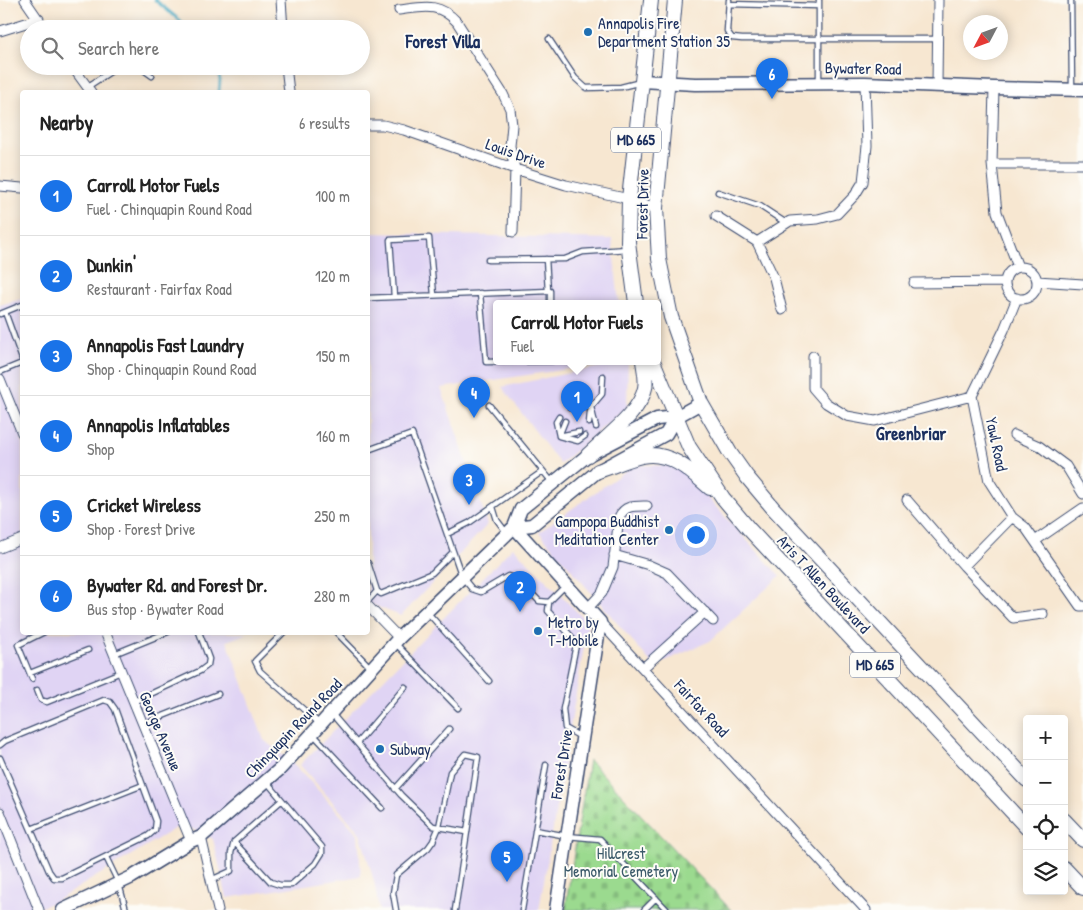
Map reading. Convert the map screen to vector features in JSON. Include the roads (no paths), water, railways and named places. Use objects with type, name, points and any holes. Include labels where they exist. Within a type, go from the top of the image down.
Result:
[{"type":"main road","name":"Forest Drive","points":[[636,300],[629,249],[629,199],[650,0]]},
{"type":"main road","name":"Forest Drive","points":[[675,0],[656,208],[659,259],[671,317],[701,403]]},
{"type":"main road","name":"Bywater Road","points":[[642,81],[668,83],[865,83],[1078,89]]},
{"type":"main road","points":[[588,455],[632,413],[641,400],[645,387],[643,365]]},
{"type":"main road","name":"MD 665","points":[[655,365],[676,417]]},
{"type":"main road","name":"Chinquapin Round Road","points":[[63,910],[120,884],[196,839],[266,781],[317,729],[397,640],[510,530],[521,509],[588,455],[657,419],[676,417],[701,403]]},
{"type":"main road","name":"Aris T Allen Boulevard","points":[[701,403],[730,453],[773,508],[1023,776]]},
{"type":"main road","name":"Chinquapin Round Road","points":[[510,530],[532,524],[598,471],[666,434],[676,417]]},
{"type":"main road","name":"Aris T Allen Boulevard","points":[[676,417],[689,447],[722,498],[748,529],[1023,824]]},
{"type":"main road","points":[[598,471],[643,456],[656,455],[677,462],[722,498]]},
{"type":"main road","name":"Fairfax Road","points":[[510,530],[566,585],[600,622]]},
{"type":"main road","name":"Forest Drive","points":[[556,910],[600,622]]},
{"type":"main road","points":[[1068,824],[1083,840]]},
{"type":"main road","points":[[1068,872],[1083,888]]},
{"type":"street","points":[[25,0],[38,19],[35,20]]},
{"type":"street","points":[[281,0],[282,20]]},
{"type":"street","points":[[938,0],[938,86]]},
{"type":"street","points":[[399,10],[433,7],[450,14],[503,94],[510,109],[512,126],[510,146],[514,170],[513,232]]},
{"type":"street","points":[[0,31],[20,25]]},
{"type":"street","points":[[78,75],[89,90]]},
{"type":"street","points":[[287,75],[289,90]]},
{"type":"street","points":[[757,242],[790,221],[818,219],[837,214],[855,195],[863,182],[867,146],[865,83]]},
{"type":"street","points":[[994,88],[992,164],[997,212],[1018,267]]},
{"type":"street","name":"Louis Drive","points":[[370,125],[383,125],[404,130],[514,170],[566,185],[629,199],[656,208]]},
{"type":"street","points":[[992,164],[1083,164]]},
{"type":"street","points":[[0,186],[20,188]]},
{"type":"street","points":[[716,216],[757,242],[774,278],[782,310]]},
{"type":"street","points":[[1018,267],[1023,267],[1033,272],[1037,282],[1032,296],[1016,298],[1008,292],[1006,282],[1009,273],[1018,267]]},
{"type":"street","points":[[914,283],[1006,282]]},
{"type":"street","points":[[1037,282],[1083,284]]},
{"type":"street","points":[[813,356],[813,388],[826,402],[847,416],[875,421],[972,396],[1004,330],[1016,298]]},
{"type":"street","points":[[0,379],[20,425]]},
{"type":"street","name":"Yawl Road","points":[[972,396],[989,481],[1012,516],[1025,527],[1082,606]]},
{"type":"street","points":[[1014,436],[1040,446],[1066,466],[1083,494]]},
{"type":"street","points":[[907,500],[1012,618],[1043,614]]},
{"type":"street","points":[[588,608],[602,593],[613,566],[619,517],[622,510],[628,506],[647,506]]},
{"type":"street","points":[[1035,541],[1083,508]]},
{"type":"street","points":[[964,566],[1012,516]]},
{"type":"street","points":[[0,548],[20,540]]},
{"type":"street","points":[[614,555],[649,565],[667,573],[713,621]]},
{"type":"street","points":[[370,608],[397,640]]},
{"type":"street","points":[[643,668],[705,612]]},
{"type":"street","name":"Fairfax Road","points":[[600,622],[866,910]]},
{"type":"street","name":"George Avenue","points":[[106,635],[142,724],[196,839],[211,880],[218,910]]},
{"type":"street","points":[[0,812],[39,910]]},
{"type":"lane","points":[[1071,0],[1078,89]]},
{"type":"lane","points":[[819,83],[819,40],[819,3],[729,2],[727,31],[732,38],[819,40],[938,39]]},
{"type":"lane","points":[[549,39],[575,78],[586,88],[622,87],[642,81]]},
{"type":"lane","points":[[89,90],[108,75]]},
{"type":"lane","points":[[718,192],[760,206],[786,223]]},
{"type":"lane","points":[[394,297],[390,240],[429,238],[434,295]]},
{"type":"lane","points":[[488,260],[565,259],[583,252],[629,249]]},
{"type":"lane","points":[[546,259],[550,300]]},
{"type":"lane","points":[[370,298],[548,291]]},
{"type":"lane","points":[[480,293],[486,362],[493,362]]},
{"type":"lane","points":[[20,306],[3,313],[20,356]]},
{"type":"lane","points":[[0,372],[20,362]]},
{"type":"lane","points":[[575,412],[591,407],[602,394],[602,376]]},
{"type":"lane","points":[[489,405],[553,484]]},
{"type":"lane","points":[[570,408],[591,407]]},
{"type":"lane","points":[[589,423],[591,407]]},
{"type":"lane","points":[[591,407],[596,427]]},
{"type":"lane","points":[[559,417],[556,422],[559,436]]},
{"type":"lane","points":[[559,436],[565,421]]},
{"type":"lane","points":[[559,436],[579,432]]},
{"type":"lane","points":[[370,449],[412,434],[462,577],[472,589],[481,592],[508,576],[520,580],[539,601],[549,602]]},
{"type":"lane","points":[[559,436],[578,441],[585,436]]},
{"type":"lane","points":[[447,534],[469,523],[543,471]]},
{"type":"lane","points":[[493,507],[497,520],[510,530]]},
{"type":"lane","points":[[370,569],[378,591],[381,594],[432,573],[453,552]]},
{"type":"lane","points":[[566,585],[549,602],[548,611],[571,636],[576,645],[563,708],[565,728],[583,738]]},
{"type":"lane","points":[[370,599],[378,591]]},
{"type":"lane","points":[[426,611],[489,681]]},
{"type":"lane","points":[[32,680],[18,645],[38,635]]},
{"type":"lane","points":[[114,654],[161,635]]},
{"type":"lane","points":[[133,702],[200,671],[208,665],[208,655],[200,635]]},
{"type":"lane","points":[[281,635],[255,661],[260,671],[317,729],[382,808]]},
{"type":"lane","points":[[339,635],[372,668]]},
{"type":"lane","points":[[397,640],[458,708]]},
{"type":"lane","points":[[30,673],[88,650]]},
{"type":"lane","points":[[37,690],[41,700],[46,702],[121,672]]},
{"type":"lane","points":[[357,743],[405,687]]},
{"type":"lane","points":[[142,724],[218,694]]},
{"type":"lane","points":[[0,745],[5,741],[104,700],[110,702],[115,709],[156,822],[155,830],[148,836],[62,878],[54,878],[49,871],[0,758]]},
{"type":"lane","points":[[331,713],[395,789],[433,826],[467,832]]},
{"type":"lane","points":[[395,789],[449,728]]},
{"type":"lane","points":[[396,910],[394,893],[396,875],[428,848],[439,827],[450,772],[464,754],[478,757],[455,910]]},
{"type":"lane","points":[[522,910],[546,765]]},
{"type":"lane","points":[[234,842],[271,882],[280,885],[291,885],[314,864],[322,853],[322,847],[266,781]]},
{"type":"lane","points":[[31,830],[142,785]]},
{"type":"lane","points":[[211,880],[231,871],[231,853],[234,842],[282,800]]},
{"type":"lane","points":[[535,830],[567,836],[600,839],[667,910]]},
{"type":"lane","points":[[106,857],[120,884],[126,910]]},
{"type":"lane","points":[[644,910],[656,898]]},
{"type":"waterway","points":[[155,0],[179,20]]},
{"type":"waterway","points":[[219,75],[219,90]]},
{"type":"place","name":"Annapolis Fire Department Station 35","points":[[588,32]]},
{"type":"place","name":"Bywater Rd. and Forest Dr.","points":[[772,99]]},
{"type":"place","name":"Annapolis Inflatables","points":[[474,418]]},
{"type":"place","name":"Carroll Motor Fuels","points":[[577,422]]},
{"type":"place","name":"Annapolis Fast Laundry","points":[[469,505]]},
{"type":"place","name":"Gampopa Buddhist Meditation Center","points":[[669,530]]},
{"type":"place","name":"Dunkin'","points":[[520,612]]},
{"type":"place","name":"Metro by T-Mobile","points":[[538,631]]},
{"type":"place","name":"Subway","points":[[380,749]]},
{"type":"place","name":"Cricket Wireless","points":[[507,882]]},
{"type":"district","name":"Forest Villa","points":[[443,42]]},
{"type":"district","name":"Greenbriar","points":[[911,434]]},
{"type":"park label","name":"Hillcrest Memorial Cemetery","points":[[621,862]]}]
